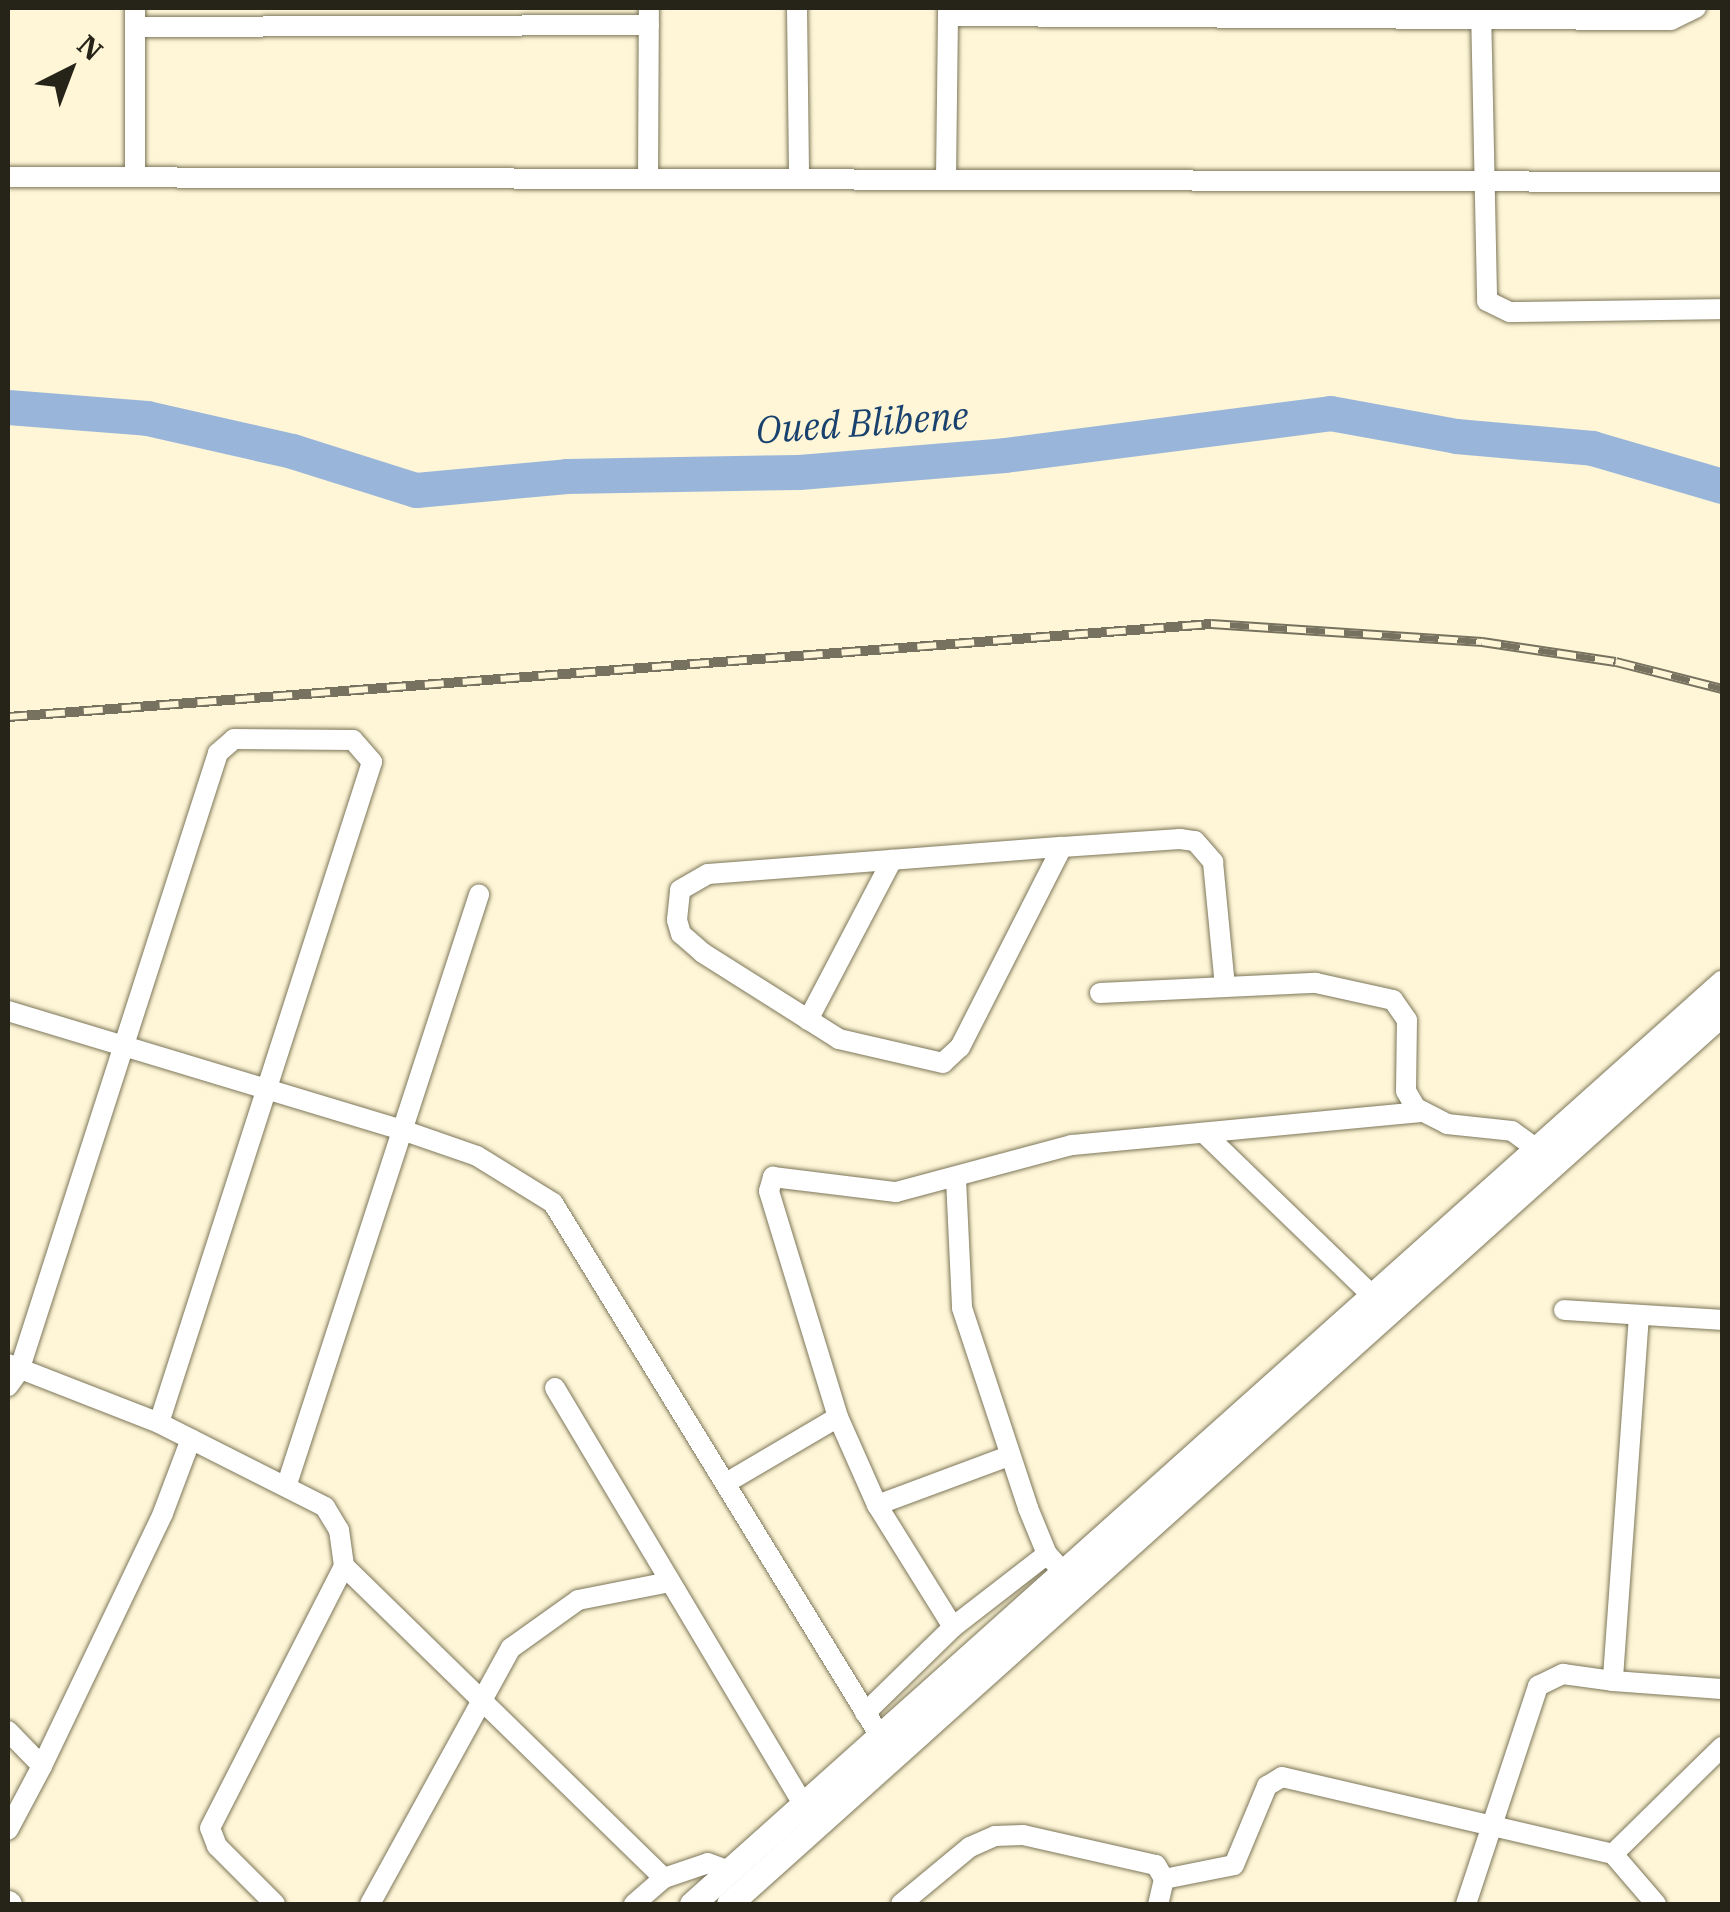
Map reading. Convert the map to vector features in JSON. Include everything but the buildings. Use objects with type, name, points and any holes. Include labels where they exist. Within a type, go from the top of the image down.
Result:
[{"type":"main road","points":[[692,1904],[737,1888],[1382,1302],[1534,1147],[1722,983]]},
{"type":"main road","points":[[737,1888],[803,1804],[1722,1012]]},
{"type":"street","points":[[798,8],[799,178]]},
{"type":"street","points":[[946,179],[948,12],[1481,13],[1672,20],[1696,8]]},
{"type":"street","points":[[1481,13],[1482,284],[1493,307],[1722,309]]},
{"type":"street","points":[[135,178],[136,17],[649,16],[648,178]]},
{"type":"street","points":[[8,178],[1722,182]]},
{"type":"street","points":[[160,1423],[272,1088],[372,762],[353,740],[225,743],[11,1373],[160,1423],[287,1484],[335,1518],[344,1566],[664,1878]]},
{"type":"street","points":[[1062,847],[953,1056],[930,1064],[840,1039],[681,934],[680,890],[708,874],[1062,847],[1180,839],[1208,851],[1225,986]]},
{"type":"street","points":[[808,1020],[892,860]]},
{"type":"street","points":[[287,1484],[479,896]]},
{"type":"street","points":[[1100,993],[1316,983],[1393,1000],[1407,1020],[1406,1090],[1421,1112]]},
{"type":"street","points":[[8,1011],[120,1047],[272,1088],[477,1156],[553,1203],[880,1736]]},
{"type":"street","points":[[954,1627],[876,1506],[838,1417],[768,1183],[781,1174],[896,1192],[1072,1145],[1421,1112],[1448,1124],[1512,1131],[1534,1147]]},
{"type":"street","points":[[1204,1133],[1382,1302]]},
{"type":"street","points":[[956,1179],[962,1308],[1009,1456],[1047,1554],[1066,1575]]},
{"type":"street","points":[[1564,1310],[1722,1320]]},
{"type":"street","points":[[1614,1681],[1639,1314]]},
{"type":"street","points":[[555,1388],[803,1804]]},
{"type":"street","points":[[726,1483],[838,1417]]},
{"type":"street","points":[[8,1830],[163,1513],[192,1438]]},
{"type":"street","points":[[876,1506],[1009,1456]]},
{"type":"street","points":[[865,1713],[954,1627],[1047,1554]]},
{"type":"street","points":[[275,1904],[217,1846],[210,1828],[344,1566]]},
{"type":"street","points":[[370,1904],[511,1648],[549,1616],[601,1594],[623,1596],[670,1582]]},
{"type":"street","points":[[1466,1904],[1538,1686],[1562,1674],[1722,1689]]},
{"type":"street","points":[[8,1730],[42,1766]]},
{"type":"street","points":[[1613,1854],[1722,1748]]},
{"type":"street","points":[[1164,1879],[1234,1865],[1268,1786],[1282,1777],[1613,1854],[1656,1904]]},
{"type":"street","points":[[901,1904],[970,1848],[996,1836],[1023,1835],[1133,1856],[1156,1865],[1164,1879],[1158,1904]]},
{"type":"street","points":[[634,1904],[664,1878],[708,1864],[737,1888]]},
{"type":"waterway","name":"Oued Blibene","points":[[8,407],[147,418],[292,451],[416,490],[566,476],[799,472],[1004,455],[1330,413],[1456,436],[1592,448],[1722,486]]},
{"type":"railway","points":[[8,717],[1211,624],[1482,642],[1616,662],[1722,689]]}]
